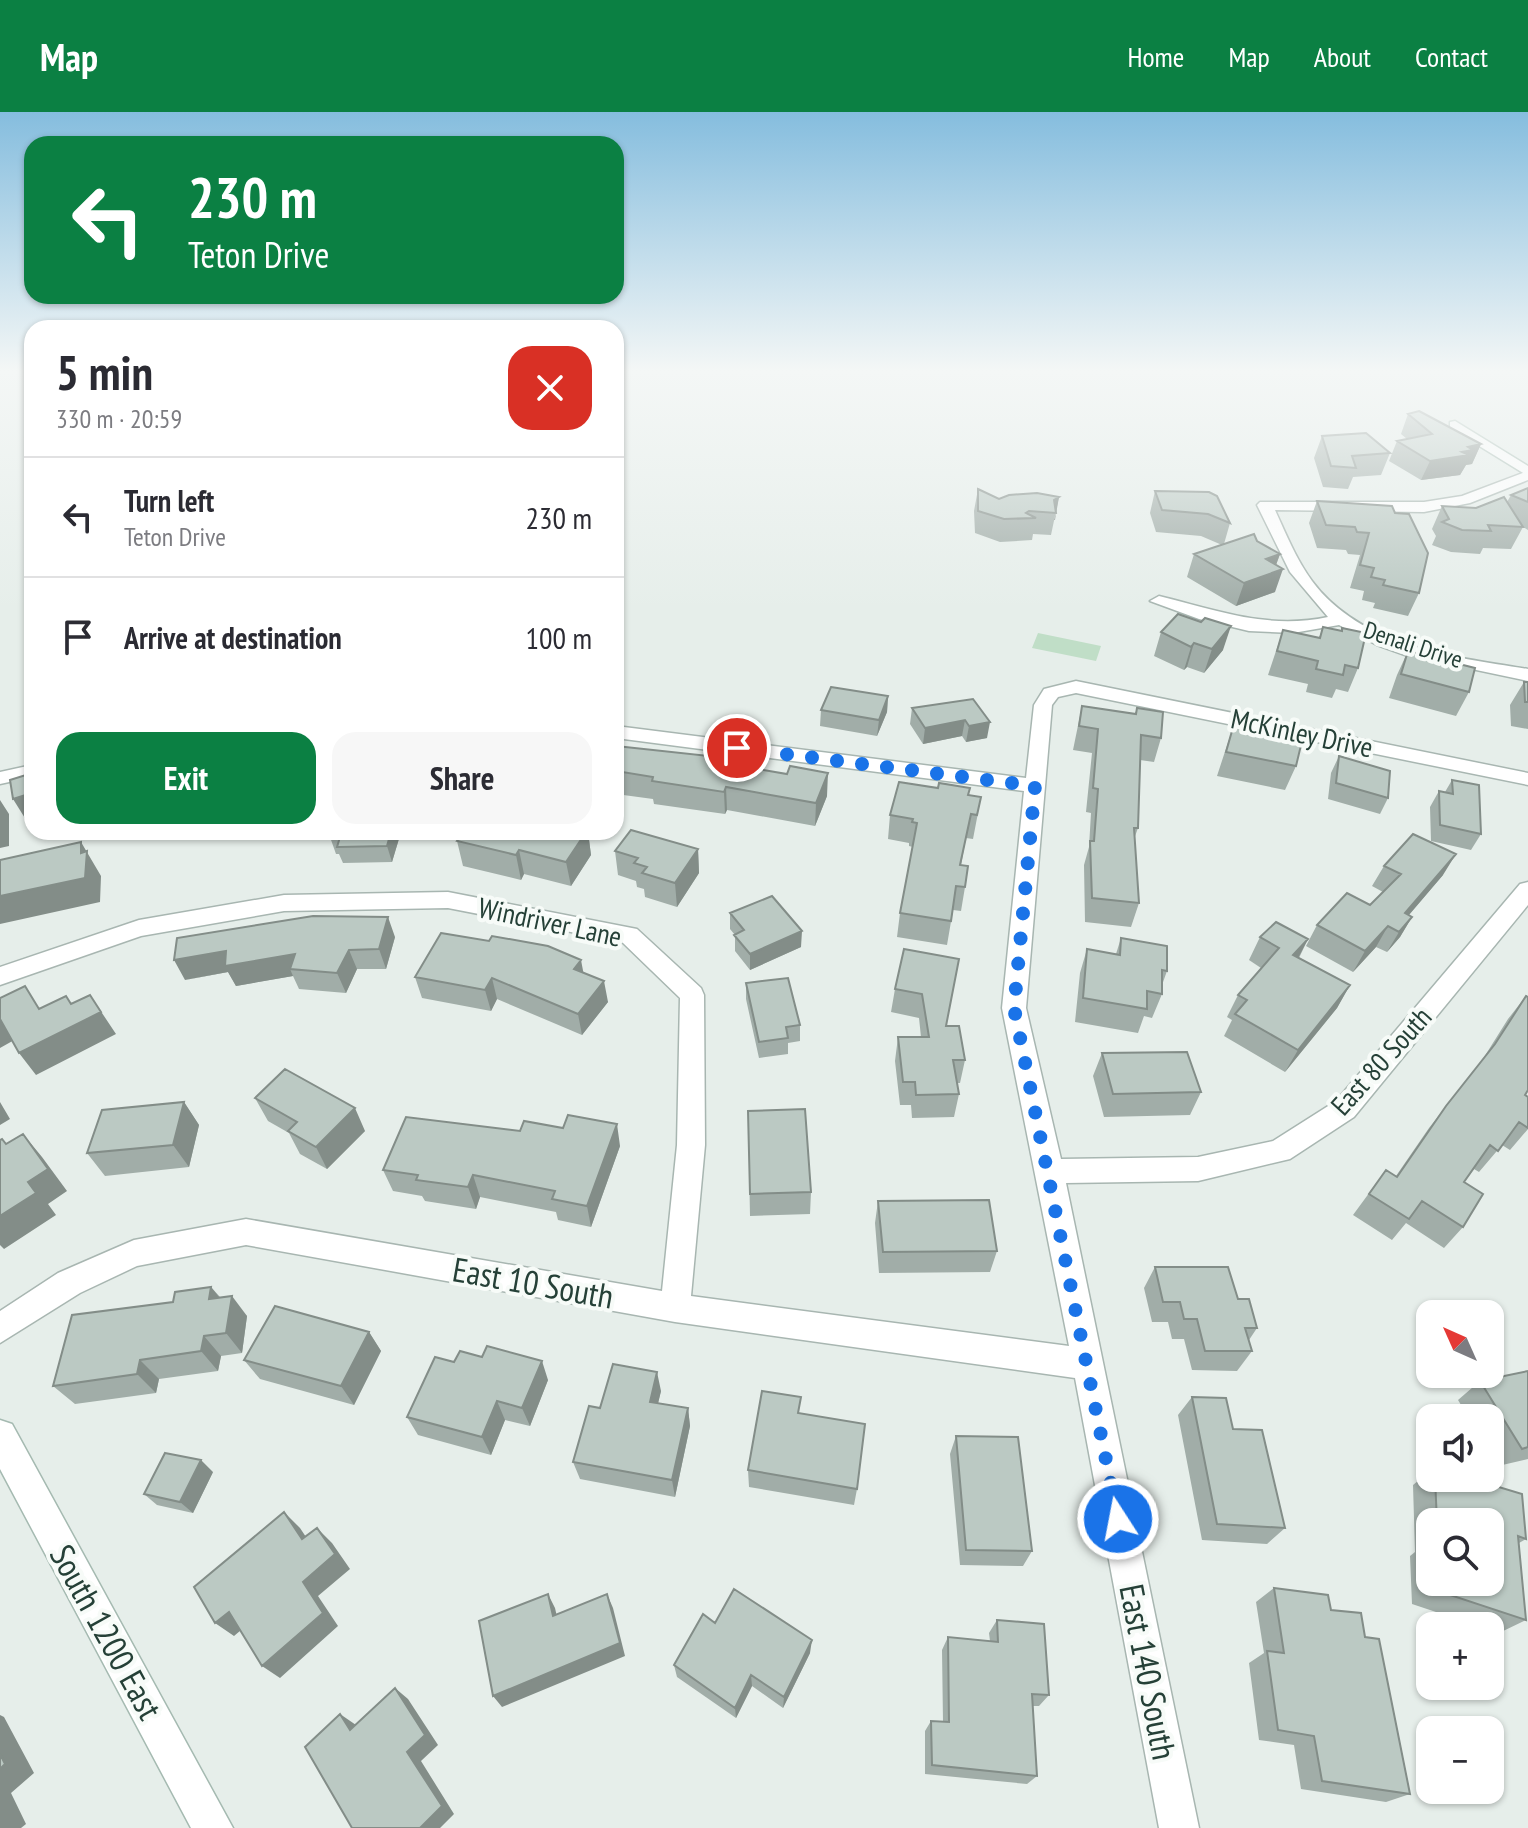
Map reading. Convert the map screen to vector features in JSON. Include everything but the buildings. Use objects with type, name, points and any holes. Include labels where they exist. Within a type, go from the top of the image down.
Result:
[{"type":"street","points":[[1491,449],[1528,474]]},
{"type":"street","name":"Denali Drive","points":[[1528,474],[1465,500],[1424,507],[1265,505],[1302,579],[1342,619],[1372,635],[1418,652],[1528,675]]},
{"type":"street","points":[[1159,601],[1249,628],[1292,629],[1342,619]]},
{"type":"street","name":"McKinley Drive","points":[[1076,687],[1528,779]]},
{"type":"street","name":"East 140 South","points":[[1076,687],[1051,693],[1043,705],[1014,1008],[1050,1171],[1179,1828]]},
{"type":"street","points":[[624,733],[1035,786]]},
{"type":"street","points":[[0,778],[24,773]]},
{"type":"street","name":"East 80 South","points":[[1050,1171],[1198,1169],[1280,1151],[1345,1109],[1528,890]]},
{"type":"street","name":"Windriver Lane","points":[[0,976],[139,928],[284,903],[448,900],[629,935],[692,995],[691,1145],[675,1308]]},
{"type":"street","name":"East 10 South","points":[[0,1328],[69,1283],[134,1253],[246,1232],[675,1308],[1087,1364]]},
{"type":"street","name":"South 1200 East","points":[[0,1436],[213,1828]]},
{"type":"green space","points":[[1038,633],[1101,646],[1096,661],[1032,648]]},
{"type":"route","points":[[737,748],[1035,786],[1014,1008],[1050,1171],[1118,1519]]}]
